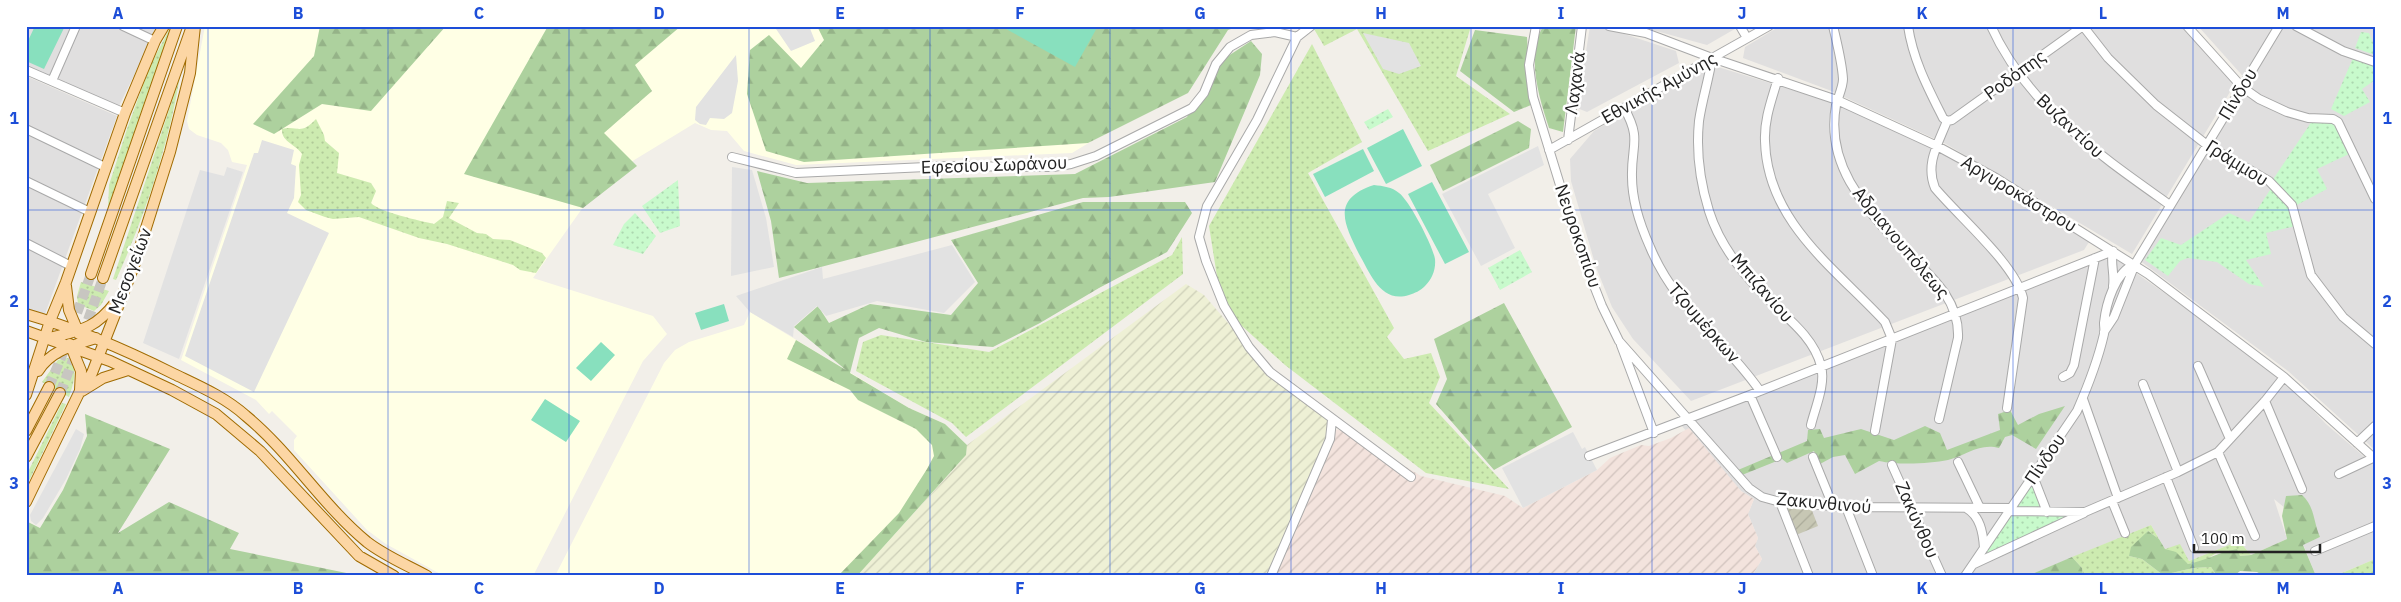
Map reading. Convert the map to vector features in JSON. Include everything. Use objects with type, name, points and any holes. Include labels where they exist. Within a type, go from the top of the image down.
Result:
[{"type":"main road","points":[[26,395],[34,378],[48,337],[50,321],[66,282],[125,113],[155,41],[164,26]]},
{"type":"main road","name":"Μεσογείων","points":[[92,274],[177,26]]},
{"type":"main road","name":"Μεσογείων","points":[[103,278],[193,26]]},
{"type":"main road","name":"Μεσογείων","points":[[26,502],[79,393],[92,373],[99,357],[100,340],[123,292],[140,247],[170,152],[190,72],[193,26]]},
{"type":"main road","points":[[66,282],[69,310],[85,347],[99,357],[191,399],[225,420],[260,450],[353,551],[394,576]]},
{"type":"main road","points":[[77,331],[100,321],[123,292]]},
{"type":"main road","points":[[26,314],[50,321],[64,330],[81,371],[79,393]]},
{"type":"main road","points":[[48,337],[64,330],[77,331],[212,392],[237,408],[274,442],[360,536],[380,550],[427,576]]},
{"type":"main road","points":[[26,331],[71,346],[85,347],[100,340]]},
{"type":"main road","points":[[34,378],[49,358],[71,346]]},
{"type":"main road","points":[[79,393],[104,378],[128,370]]},
{"type":"main road","points":[[26,431],[49,387]]},
{"type":"main road","points":[[26,457],[60,393]]},
{"type":"street","points":[[52,81],[76,26]]},
{"type":"street","points":[[123,26],[155,41]]},
{"type":"street","points":[[1310,26],[1297,38],[1257,120],[1207,206],[1199,237],[1206,261],[1224,306],[1248,347],[1270,372],[1411,478]]},
{"type":"street","name":"Νευροκοπίου","points":[[1536,26],[1530,52],[1530,82],[1537,113],[1580,250],[1602,306],[1619,341],[1690,419]]},
{"type":"street","name":"Λαχανά","points":[[1568,140],[1582,26]]},
{"type":"street","name":"Αργυροκάστρου","points":[[1609,26],[1646,33],[1712,58],[1778,78],[1838,100],[1937,146],[1996,178],[2134,264],[2284,377],[2374,458]]},
{"type":"street","points":[[1740,26],[1747,38]]},
{"type":"street","name":"Εθνικής Αμύνης","points":[[1549,150],[1769,26]]},
{"type":"street","name":"Αδριανουπόλεως","points":[[1833,26],[1843,80],[1834,119],[1834,139],[1841,162],[1851,183],[1896,241],[1947,295],[1956,314]]},
{"type":"street","points":[[1908,26],[1913,53],[1919,69],[1943,118],[1947,121],[1930,161],[1930,176],[1935,188],[2010,270],[2020,288],[2022,309],[2007,408]]},
{"type":"street","name":"Βυζαντίου","points":[[1991,26],[1999,44],[2017,73],[2071,131],[2100,156],[2170,206]]},
{"type":"street","name":"Ροδόπης","points":[[1947,121],[1952,120],[2083,26]]},
{"type":"street","name":"Γράμμου","points":[[2083,26],[2132,83],[2156,105],[2207,145],[2269,181],[2292,205],[2311,275],[2343,317],[2375,344]]},
{"type":"street","points":[[2187,26],[2242,87],[2259,99],[2287,112],[2308,118],[2334,119],[2338,122],[2375,199]]},
{"type":"street","name":"Πίνδου","points":[[1965,576],[2077,410],[2104,332],[2114,317],[2134,264],[2279,26]]},
{"type":"street","points":[[2296,26],[2343,51],[2375,62]]},
{"type":"street","name":"Εφεσίου Σωράνου","points":[[732,158],[796,173],[948,166],[1053,167],[1071,164],[1096,156],[1192,108],[1204,93],[1216,64],[1230,47],[1251,35],[1275,32],[1297,38]]},
{"type":"street","name":"Μπιζανίου","points":[[1712,58],[1699,120],[1698,150],[1702,185],[1709,213],[1724,242],[1740,266],[1759,290],[1814,347],[1822,367]]},
{"type":"street","points":[[26,70],[125,113]]},
{"type":"street","points":[[1778,78],[1768,112],[1764,140],[1767,167],[1775,193],[1787,217],[1803,239],[1885,322],[1892,339],[1875,430]]},
{"type":"street","name":"Τζουμέρκων","points":[[1624,108],[1635,131],[1632,178],[1639,216],[1649,246],[1661,271],[1676,295],[1748,374],[1760,391]]},
{"type":"street","points":[[26,129],[105,167]]},
{"type":"street","points":[[26,181],[90,212]]},
{"type":"street","points":[[26,243],[71,266]]},
{"type":"street","points":[[1589,456],[1750,396],[2113,251]]},
{"type":"street","points":[[2111,295],[2114,279],[2111,262],[2113,251]]},
{"type":"street","points":[[2063,377],[2070,373],[2074,365],[2095,258]]},
{"type":"street","name":"Πίνδου","points":[[2104,332],[2104,322],[2111,295],[2120,276],[2134,264]]},
{"type":"street","points":[[1939,419],[1958,338],[1956,314]]},
{"type":"street","points":[[1619,341],[1654,432]]},
{"type":"street","points":[[2198,366],[2230,439]]},
{"type":"street","points":[[1811,425],[1822,381],[1822,367]]},
{"type":"street","name":"Ζακυνθινού","points":[[1690,419],[1750,488],[1762,497],[1780,502],[1846,507],[1964,507],[2046,512],[2086,512],[2178,472],[2218,452],[2265,401],[2284,377]]},
{"type":"street","points":[[2143,384],[2178,472]]},
{"type":"street","points":[[1750,396],[1777,458]]},
{"type":"street","points":[[2083,397],[2125,532]]},
{"type":"street","points":[[2265,401],[2302,489]]},
{"type":"street","points":[[1271,576],[1330,439],[1332,420]]},
{"type":"street","points":[[2357,443],[2375,426]]},
{"type":"street","points":[[2218,452],[2255,536]]},
{"type":"street","points":[[1813,457],[1833,506]]},
{"type":"street","points":[[2339,474],[2374,458]]},
{"type":"street","points":[[1958,462],[1980,508]]},
{"type":"street","name":"Ζακύνθου","points":[[1892,465],[1942,576]]},
{"type":"street","points":[[2033,476],[2046,512]]},
{"type":"street","points":[[2166,477],[2194,548]]},
{"type":"street","points":[[1780,502],[1809,576]]},
{"type":"street","points":[[1846,507],[1873,576]]},
{"type":"street","points":[[1964,507],[1975,514],[1978,520],[1983,536],[1984,548]]},
{"type":"street","points":[[1971,567],[2086,512]]},
{"type":"street","points":[[2314,551],[2375,526]]},
{"type":"shaded area","points":[[26,26],[158,26],[119,106],[26,68]]},
{"type":"shaded area","points":[[205,26],[1222,26],[1183,86],[1072,153],[796,165],[744,151],[727,131],[711,130],[695,123],[603,179],[533,278],[653,316],[667,334],[643,361],[533,576],[444,576],[386,544],[367,530],[294,450],[294,440],[297,436],[272,411],[269,414],[256,400],[181,360],[247,165],[232,162],[228,150],[221,143],[197,135],[189,129],[187,121]]},
{"type":"shaded area","points":[[774,26],[809,26],[815,41],[791,51]]},
{"type":"shaded area","points":[[1590,26],[1600,26],[1676,51],[1679,63],[1587,112],[1577,108]]},
{"type":"shaded area","points":[[1638,26],[1740,26],[1707,45]]},
{"type":"shaded area","points":[[1780,26],[2185,26],[2236,82],[2132,254],[1946,144],[1829,90],[1743,58],[1745,47]]},
{"type":"shaded area","points":[[2198,26],[2375,26],[2375,450],[2288,371],[2139,260],[2249,83]]},
{"type":"shaded area","points":[[1363,33],[1409,43],[1421,66],[1399,74],[1383,69]]},
{"type":"shaded area","points":[[736,55],[738,81],[732,113],[724,119],[710,118],[706,125],[700,124],[695,120],[696,107]]},
{"type":"shaded area","points":[[1718,67],[1842,105],[1943,152],[2089,242],[2084,250],[1691,401],[1633,339],[1612,307],[1596,267],[1571,181],[1570,159],[1594,131],[1693,73]]},
{"type":"shaded area","points":[[26,76],[117,116],[45,314],[26,310]]},
{"type":"shaded area","points":[[262,140],[294,150],[291,164],[296,166],[294,198],[287,213],[329,233],[254,392],[185,356],[254,153],[258,153]]},
{"type":"shaded area","points":[[1538,146],[1544,165],[1488,194],[1515,248],[1481,266],[1442,194]]},
{"type":"shaded area","points":[[227,167],[243,172],[179,359],[143,343],[200,170],[224,176]]},
{"type":"shaded area","points":[[732,167],[752,170],[766,218],[774,267],[731,276]]},
{"type":"shaded area","points":[[952,245],[975,282],[944,313],[877,301],[826,316],[817,306],[794,326],[793,337],[750,312],[736,296],[822,267],[823,279]]},
{"type":"shaded area","points":[[2102,259],[2119,261],[2278,373],[2326,424],[2375,466],[2375,559],[2335,576],[2316,576],[2303,544],[2320,537],[2274,499],[2287,539],[2251,555],[2239,541],[2189,561],[2180,545],[2165,549],[2151,525],[2027,576],[1755,576],[1754,573],[1762,559],[1755,546],[1758,538],[1748,514],[1754,499],[1741,491],[1680,424]]},
{"type":"shaded area","points":[[1186,284],[1204,295],[1270,372],[1332,420],[1333,425],[1271,576],[857,576],[966,455],[967,445]]},
{"type":"shaded area","points":[[750,312],[909,408],[945,424],[967,445],[966,455],[857,576],[555,576],[664,363],[675,350],[689,342],[744,325]]},
{"type":"shaded area","points":[[1689,428],[1741,491],[1754,499],[1748,514],[1758,538],[1755,546],[1762,559],[1752,576],[1273,576],[1335,430],[1343,429],[1421,476],[1505,496],[1523,508],[1597,470],[1610,458],[1641,445],[1649,446],[1671,438]]},
{"type":"shaded area","points":[[76,429],[84,434],[80,449],[66,479],[43,518],[36,525],[31,521],[30,515]]},
{"type":"shaded area","points":[[1573,432],[1582,449],[1585,447],[1597,470],[1523,508],[1502,468]]},
{"type":"shaded area","points":[[1784,505],[1811,508],[1818,526],[1796,535]]},
{"type":"green space","points":[[35,26],[65,26],[44,69],[26,61],[26,45]]},
{"type":"green space","points":[[171,26],[168,41],[90,268],[108,209],[109,185],[127,129],[150,66]]},
{"type":"green space","points":[[320,26],[446,26],[371,111],[322,104],[274,134],[253,124],[314,56]]},
{"type":"green space","points":[[548,26],[681,26],[635,65],[652,91],[604,133],[637,166],[583,208],[464,174]]},
{"type":"green space","points":[[817,26],[1240,26],[1228,30],[1188,93],[1088,143],[804,162],[766,151],[747,94],[750,50],[769,35],[801,68],[824,40]]},
{"type":"green space","points":[[1007,26],[1098,26],[1075,67],[1006,29]]},
{"type":"green space","points":[[1317,26],[1471,26],[1456,76],[1510,114],[1428,151],[1357,29],[1324,46],[1314,29]]},
{"type":"green space","points":[[1543,26],[1576,26],[1563,132],[1549,128],[1538,90],[1535,51]]},
{"type":"green space","points":[[1475,30],[1527,37],[1531,105],[1514,112],[1460,71]]},
{"type":"green space","points":[[2361,32],[2369,33],[2375,47],[2375,55],[2355,48]]},
{"type":"green space","points":[[1251,41],[1262,54],[1260,75],[1215,182],[1109,197],[1083,198],[779,278],[771,221],[757,171],[807,183],[1075,174],[1187,117],[1216,64]]},
{"type":"green space","points":[[1312,44],[1362,142],[1308,173],[1394,328],[1387,337],[1404,359],[1431,353],[1440,377],[1429,403],[1509,489],[1426,473],[1285,365],[1222,308],[1209,226]]},
{"type":"green space","points":[[2353,58],[2375,64],[2375,80],[2362,89],[2370,102],[2344,116],[2331,109]]},
{"type":"green space","points":[[180,77],[169,129],[146,206],[116,280],[113,279]]},
{"type":"green space","points":[[1388,109],[1393,117],[1369,130],[1364,122]]},
{"type":"green space","points":[[316,119],[325,141],[339,153],[337,173],[371,183],[376,191],[371,203],[375,206],[401,216],[434,224],[443,217],[447,201],[459,203],[449,218],[477,233],[486,234],[493,239],[510,240],[542,253],[546,258],[536,273],[520,270],[513,265],[447,244],[419,238],[359,217],[333,219],[306,210],[298,202],[301,195],[299,165],[302,154],[286,140],[282,129],[302,129]]},
{"type":"green space","points":[[1518,121],[1531,129],[1529,148],[1443,191],[1430,165]]},
{"type":"green space","points":[[2312,121],[2334,123],[2349,154],[2317,169],[2327,189],[2295,206],[2272,181]]},
{"type":"green space","points":[[1403,129],[1422,166],[1386,184],[1367,148]]},
{"type":"green space","points":[[1363,149],[1374,171],[1325,197],[1313,174]]},
{"type":"green space","points":[[678,180],[680,226],[660,233],[642,206]]},
{"type":"green space","points":[[1432,182],[1469,252],[1445,264],[1408,194]]},
{"type":"green space","points":[[1374,185],[1393,189],[1403,197],[1409,204],[1430,244],[1435,259],[1434,271],[1427,283],[1415,293],[1399,297],[1384,291],[1372,278],[1349,233],[1346,223],[1346,205],[1351,197]]},
{"type":"green space","points":[[2272,187],[2291,206],[2296,226],[2266,233],[2271,254],[2246,260],[2264,287],[2249,284],[2217,262],[2188,258],[2180,261],[2168,276],[2145,260],[2161,238],[2181,245],[2229,213],[2249,222]]},
{"type":"green space","points":[[1083,202],[1185,202],[1192,213],[1167,252],[993,347],[926,342],[879,328],[859,338],[850,373],[909,408],[945,424],[967,445],[966,455],[857,576],[838,576],[899,513],[934,456],[932,445],[916,429],[858,400],[850,390],[787,359],[796,340],[846,370],[794,327],[818,306],[829,323],[870,304],[951,315],[978,283],[951,240]]},
{"type":"green space","points":[[635,213],[656,236],[643,254],[613,245],[624,224]]},
{"type":"green space","points":[[1182,237],[1183,274],[966,437],[952,423],[856,371],[863,342],[881,335],[989,352],[1172,255]]},
{"type":"green space","points":[[1520,250],[1532,272],[1500,290],[1488,268]]},
{"type":"green space","points":[[81,282],[109,291],[101,305],[94,311],[78,304],[77,296]]},
{"type":"green space","points":[[1504,303],[1572,427],[1494,470],[1436,404],[1447,379],[1434,339]]},
{"type":"green space","points":[[724,304],[729,321],[701,330],[695,313]]},
{"type":"green space","points":[[601,342],[615,355],[591,381],[576,368]]},
{"type":"green space","points":[[68,358],[74,371],[69,397],[42,382],[58,360]]},
{"type":"green space","points":[[545,399],[580,421],[566,442],[531,420]]},
{"type":"green space","points":[[62,403],[66,404],[26,487],[26,476]]},
{"type":"green space","points":[[2065,406],[2036,449],[2012,435],[2005,437],[1999,448],[1979,448],[1955,458],[1932,462],[1904,463],[1879,461],[1855,474],[1845,455],[1833,457],[1820,464],[1814,451],[1787,463],[1782,459],[1742,475],[1738,470],[1807,441],[1808,430],[1820,429],[1824,438],[1861,429],[1894,440],[1925,426],[1940,433],[1947,450],[2000,430],[1998,414],[2010,410],[2018,425],[2039,414]]},
{"type":"green space","points":[[85,414],[170,449],[118,533],[169,502],[239,533],[230,549],[361,576],[26,576],[26,521],[40,528],[63,490],[87,436]]},
{"type":"green space","points":[[2030,480],[2041,509],[2012,508]]},
{"type":"green space","points":[[2302,495],[2312,509],[2320,537],[2303,545],[2316,576],[2264,576],[2257,572],[2240,571],[2234,576],[2217,576],[2211,567],[2193,568],[2163,575],[2142,559],[2129,556],[2131,547],[2148,531],[2159,539],[2165,549],[2176,552],[2188,564],[2237,549],[2240,556],[2251,555],[2287,539],[2282,516],[2286,496]]},
{"type":"green space","points":[[2008,512],[2074,516],[1979,557]]},
{"type":"green space","points":[[2151,525],[2159,539],[2148,531],[2129,556],[2142,559],[2163,575],[2193,568],[2211,567],[2217,576],[2083,576],[2082,568],[2072,557]]},
{"type":"green space","points":[[2239,541],[2251,555],[2240,556],[2218,552],[2204,561],[2188,564],[2165,549],[2180,544],[2189,561]]},
{"type":"green space","points":[[2072,557],[2082,568],[2083,576],[2027,576]]},
{"type":"green space","points":[[2375,559],[2374,576],[2335,576]]},
{"type":"tunnel","points":[[72,327],[91,274]]},
{"type":"tunnel","points":[[83,334],[103,278]]},
{"type":"tunnel","points":[[49,387],[67,343]]},
{"type":"tunnel","points":[[60,393],[77,350]]}]
